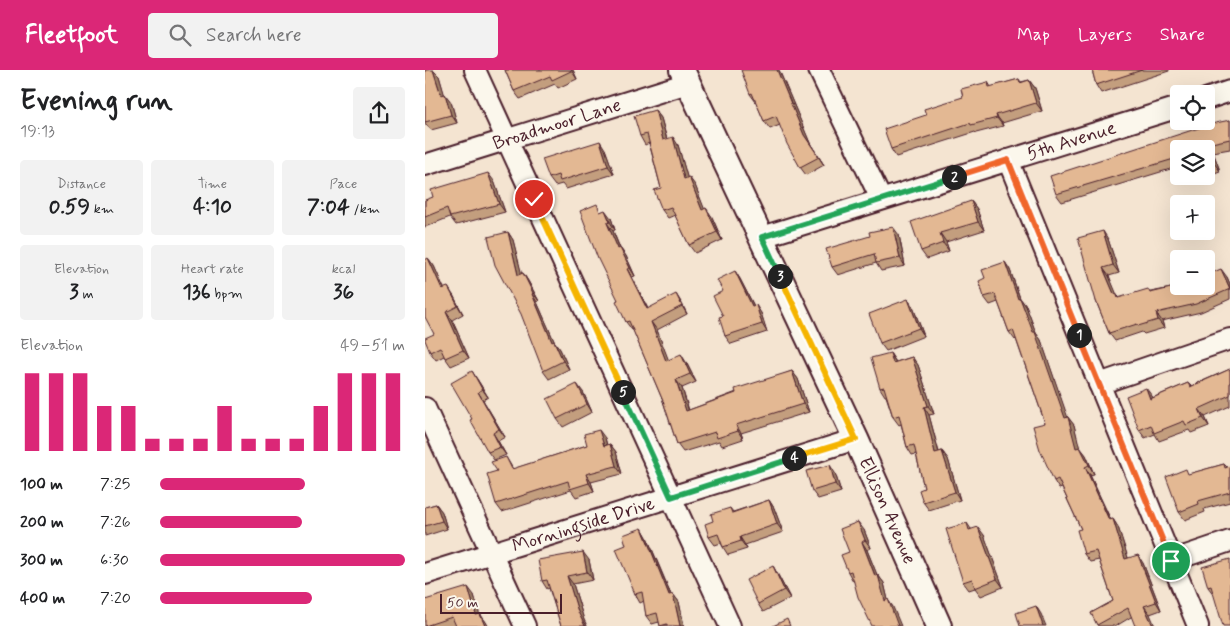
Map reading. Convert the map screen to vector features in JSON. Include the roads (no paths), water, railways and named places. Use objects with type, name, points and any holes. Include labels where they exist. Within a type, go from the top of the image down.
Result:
[{"type":"street","points":[[475,70],[730,626]]},
{"type":"street","points":[[819,70],[881,199]]},
{"type":"street","name":"Broadmoor Lane","points":[[425,165],[507,140],[685,76]]},
{"type":"street","name":"Ellison Avenue","points":[[685,76],[856,439],[939,626]]},
{"type":"street","points":[[1215,95],[1230,91]]},
{"type":"street","name":"5th Avenue","points":[[762,237],[1170,110]]},
{"type":"street","points":[[1008,160],[1198,626]]},
{"type":"street","points":[[1099,384],[1230,339]]},
{"type":"street","points":[[425,408],[525,626]]},
{"type":"street","name":"Morningside Drive","points":[[425,574],[856,439]]},
{"type":"street","points":[[1171,561],[1230,541]]}]
